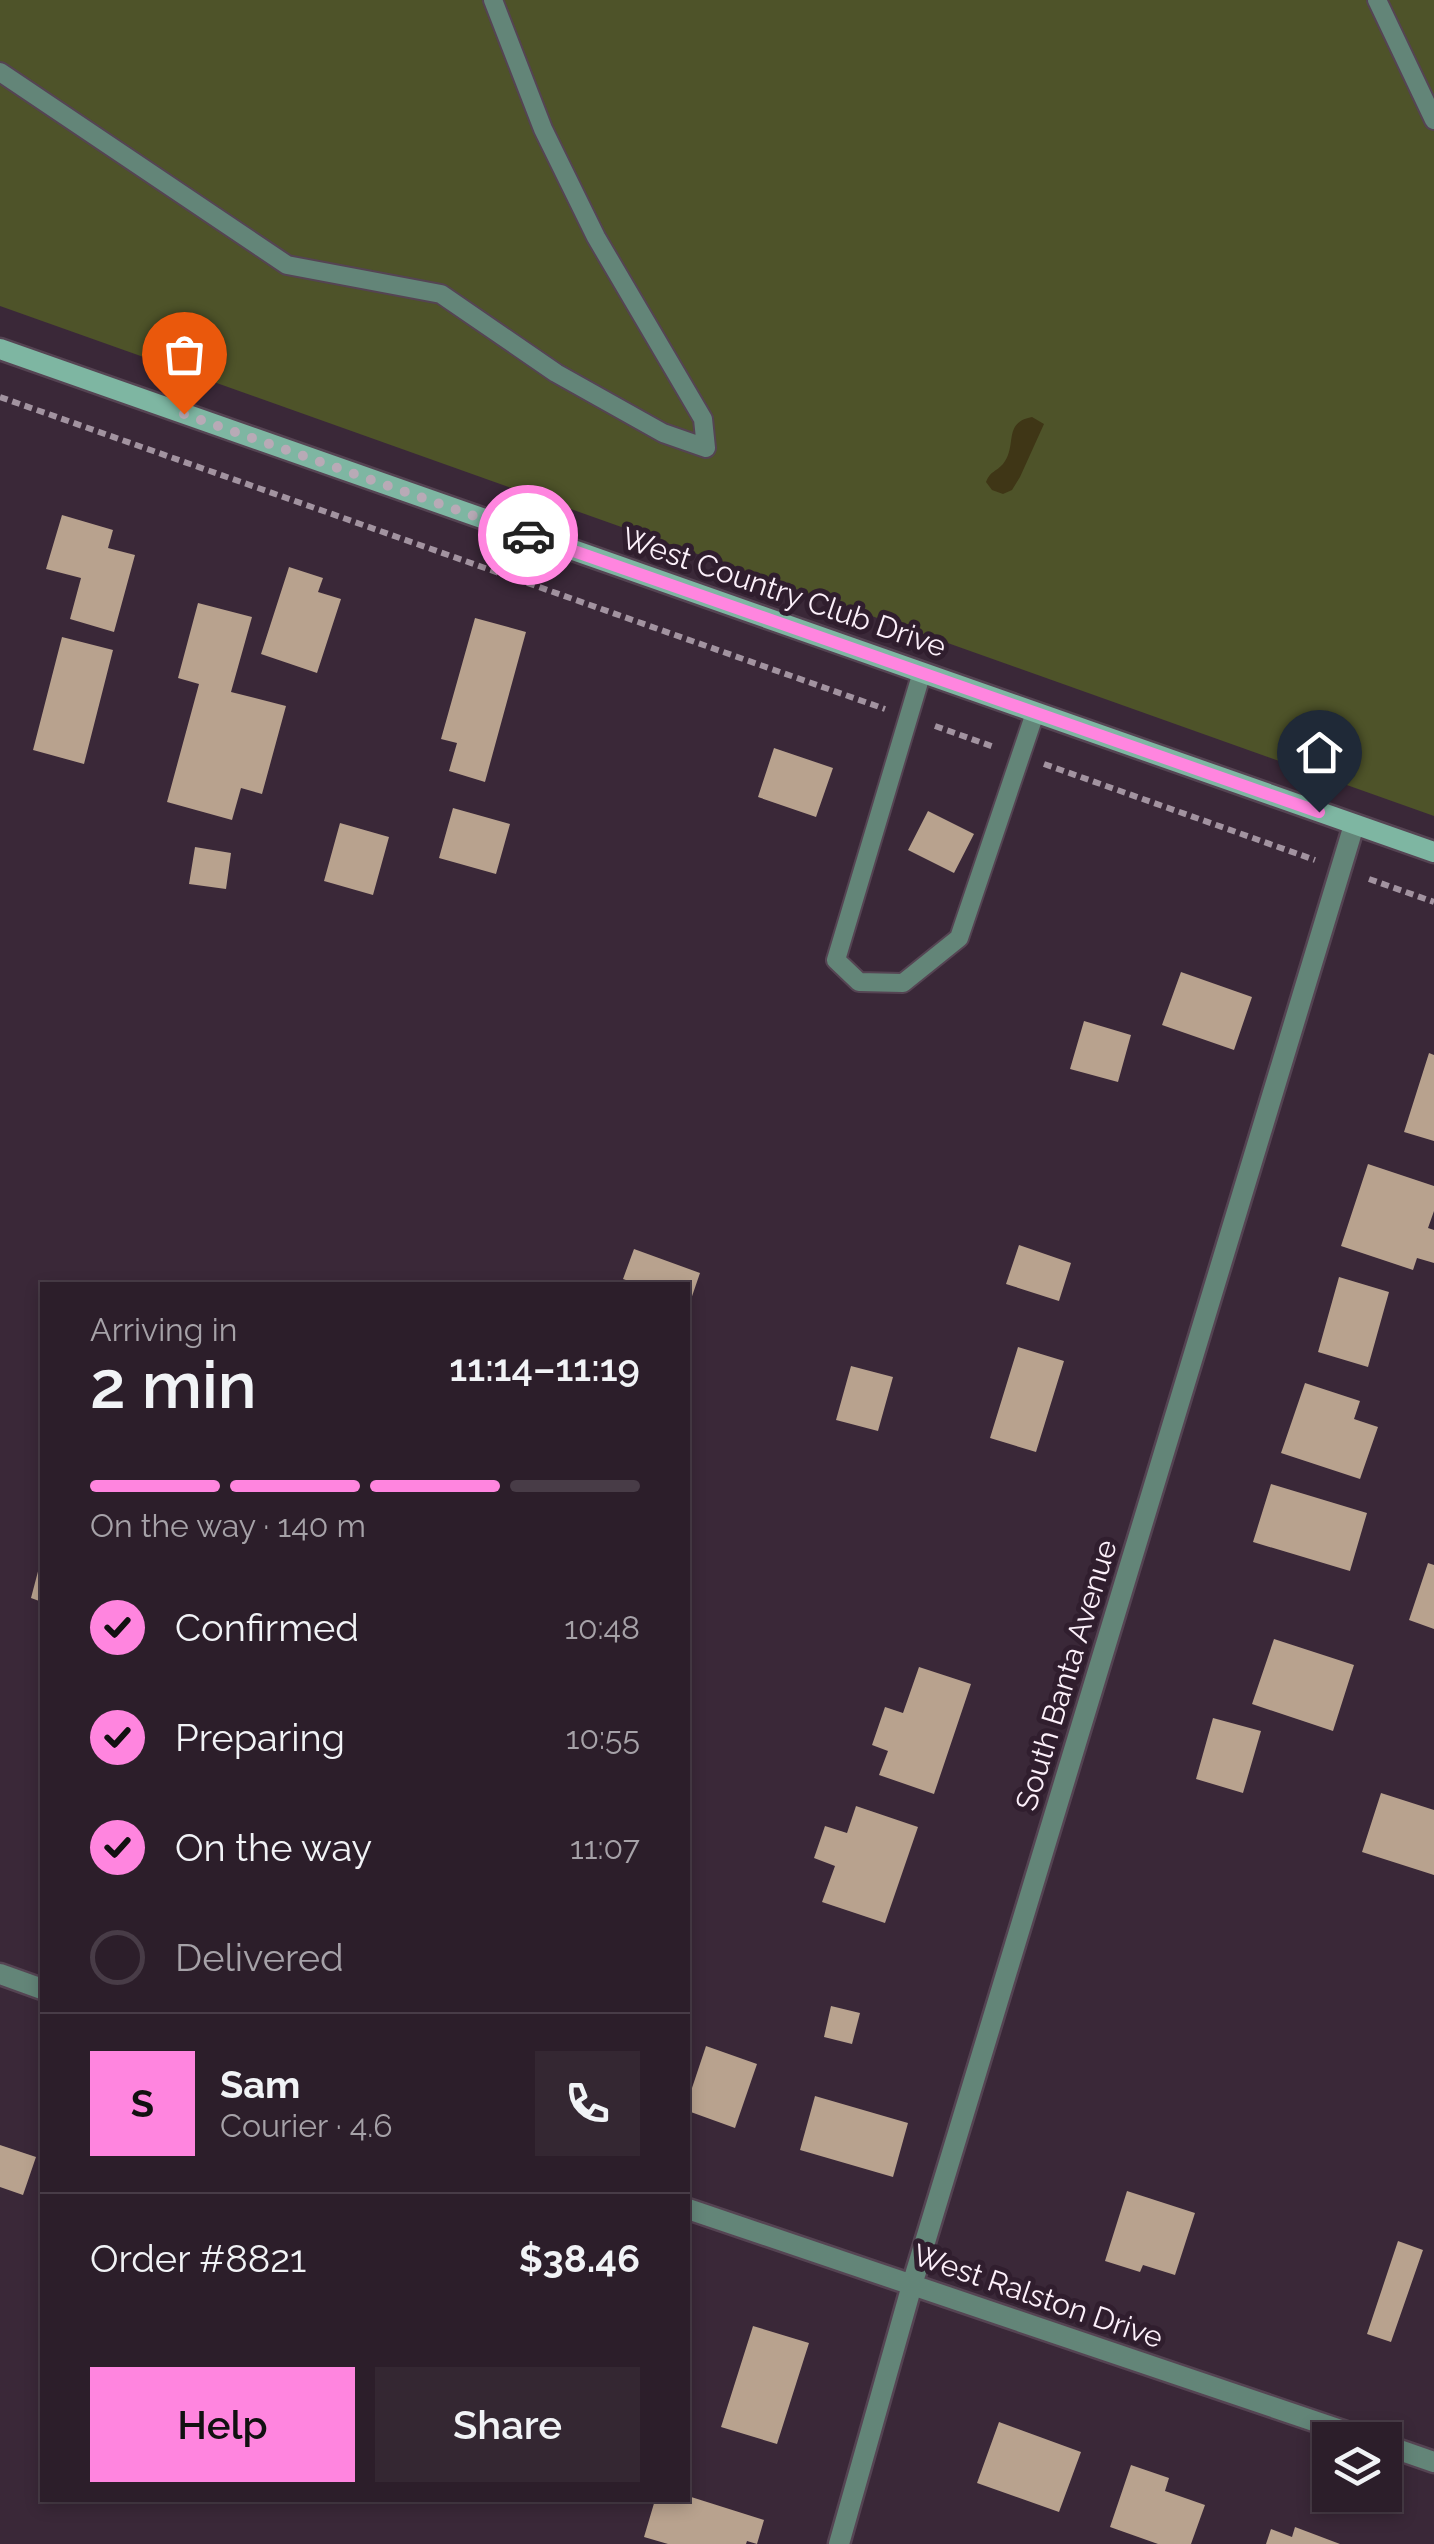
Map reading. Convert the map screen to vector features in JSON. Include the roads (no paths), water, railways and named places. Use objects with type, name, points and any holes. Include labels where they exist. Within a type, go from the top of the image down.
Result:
[{"type":"main road","name":"West Country Club Drive","points":[[0,349],[1434,852]]},
{"type":"street","name":"South Banta Avenue","points":[[839,2544],[912,2285],[1354,825]]},
{"type":"street","points":[[0,1974],[40,1988]]},
{"type":"street","name":"West Ralston Drive","points":[[690,2209],[1317,2422]]},
{"type":"street","points":[[1402,2451],[1434,2462]]},
{"type":"lane","points":[[0,72],[287,264],[441,294],[556,373],[663,433],[706,448],[703,420],[596,236],[543,129],[492,0]]},
{"type":"lane","points":[[1377,0],[1434,120]]},
{"type":"lane","points":[[922,672],[836,960],[859,982],[903,984],[959,938],[1035,712]]}]
